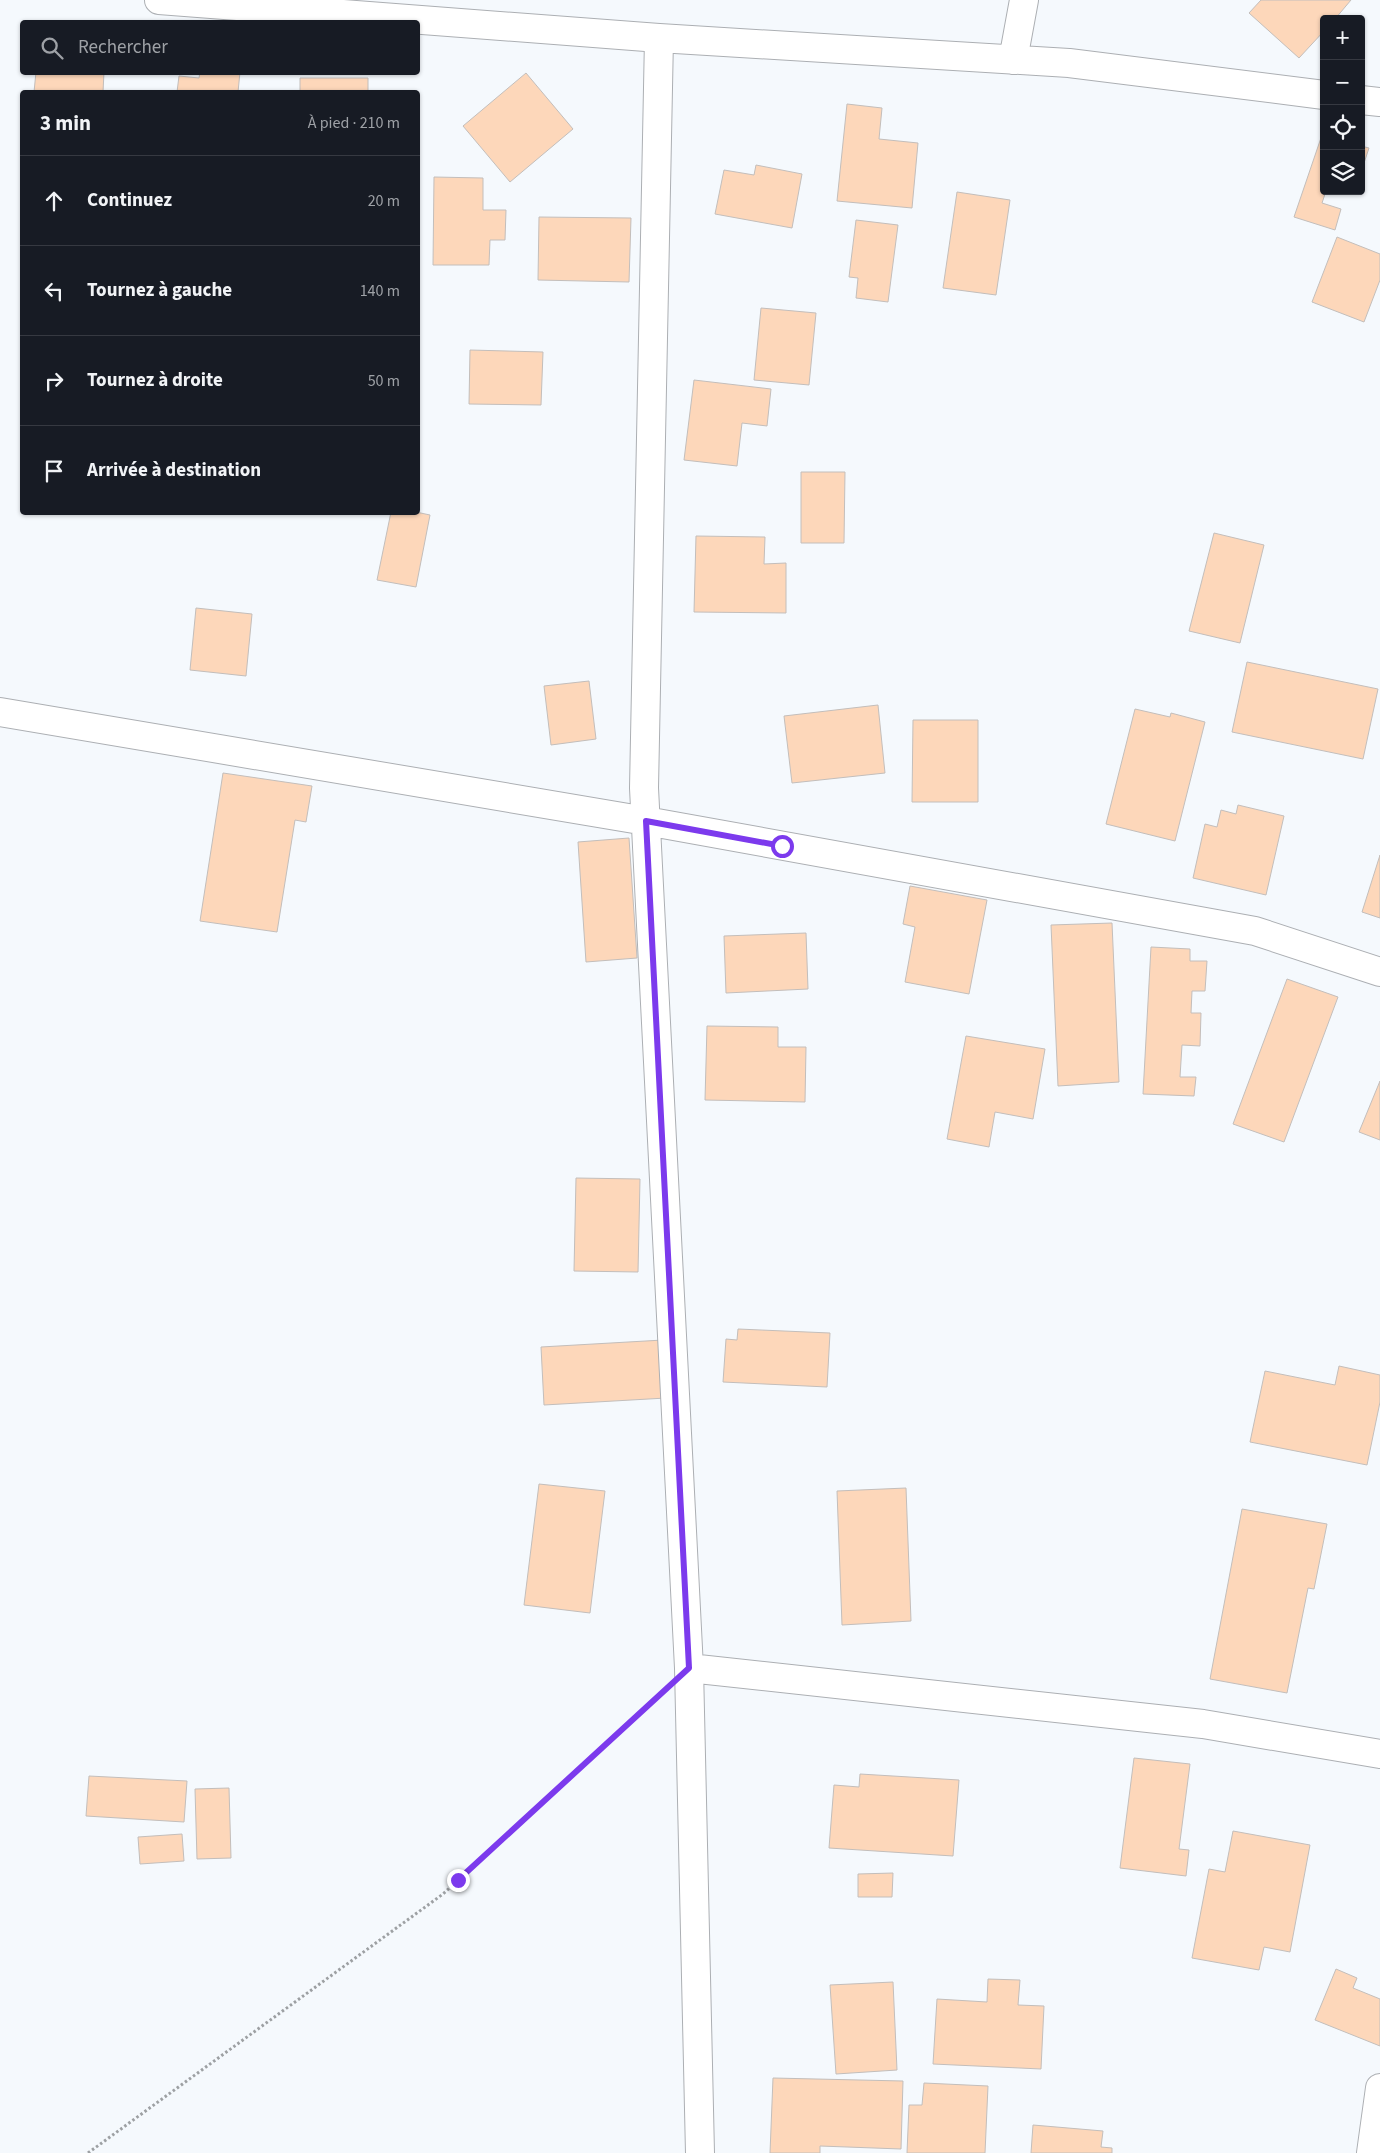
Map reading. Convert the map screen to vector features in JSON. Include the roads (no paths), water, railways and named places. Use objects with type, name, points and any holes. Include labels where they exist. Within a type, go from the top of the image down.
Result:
[{"type":"street","points":[[159,0],[659,38],[1068,63],[1320,94]]},
{"type":"street","points":[[1013,60],[1024,0]]},
{"type":"street","points":[[659,38],[644,779],[689,1668],[700,2153]]},
{"type":"street","points":[[1365,100],[1380,102]]},
{"type":"street","points":[[0,712],[646,821],[1255,931],[1380,972]]},
{"type":"street","points":[[689,1668],[1203,1724],[1380,1754]]},
{"type":"street","points":[[1371,2153],[1380,2088]]}]
